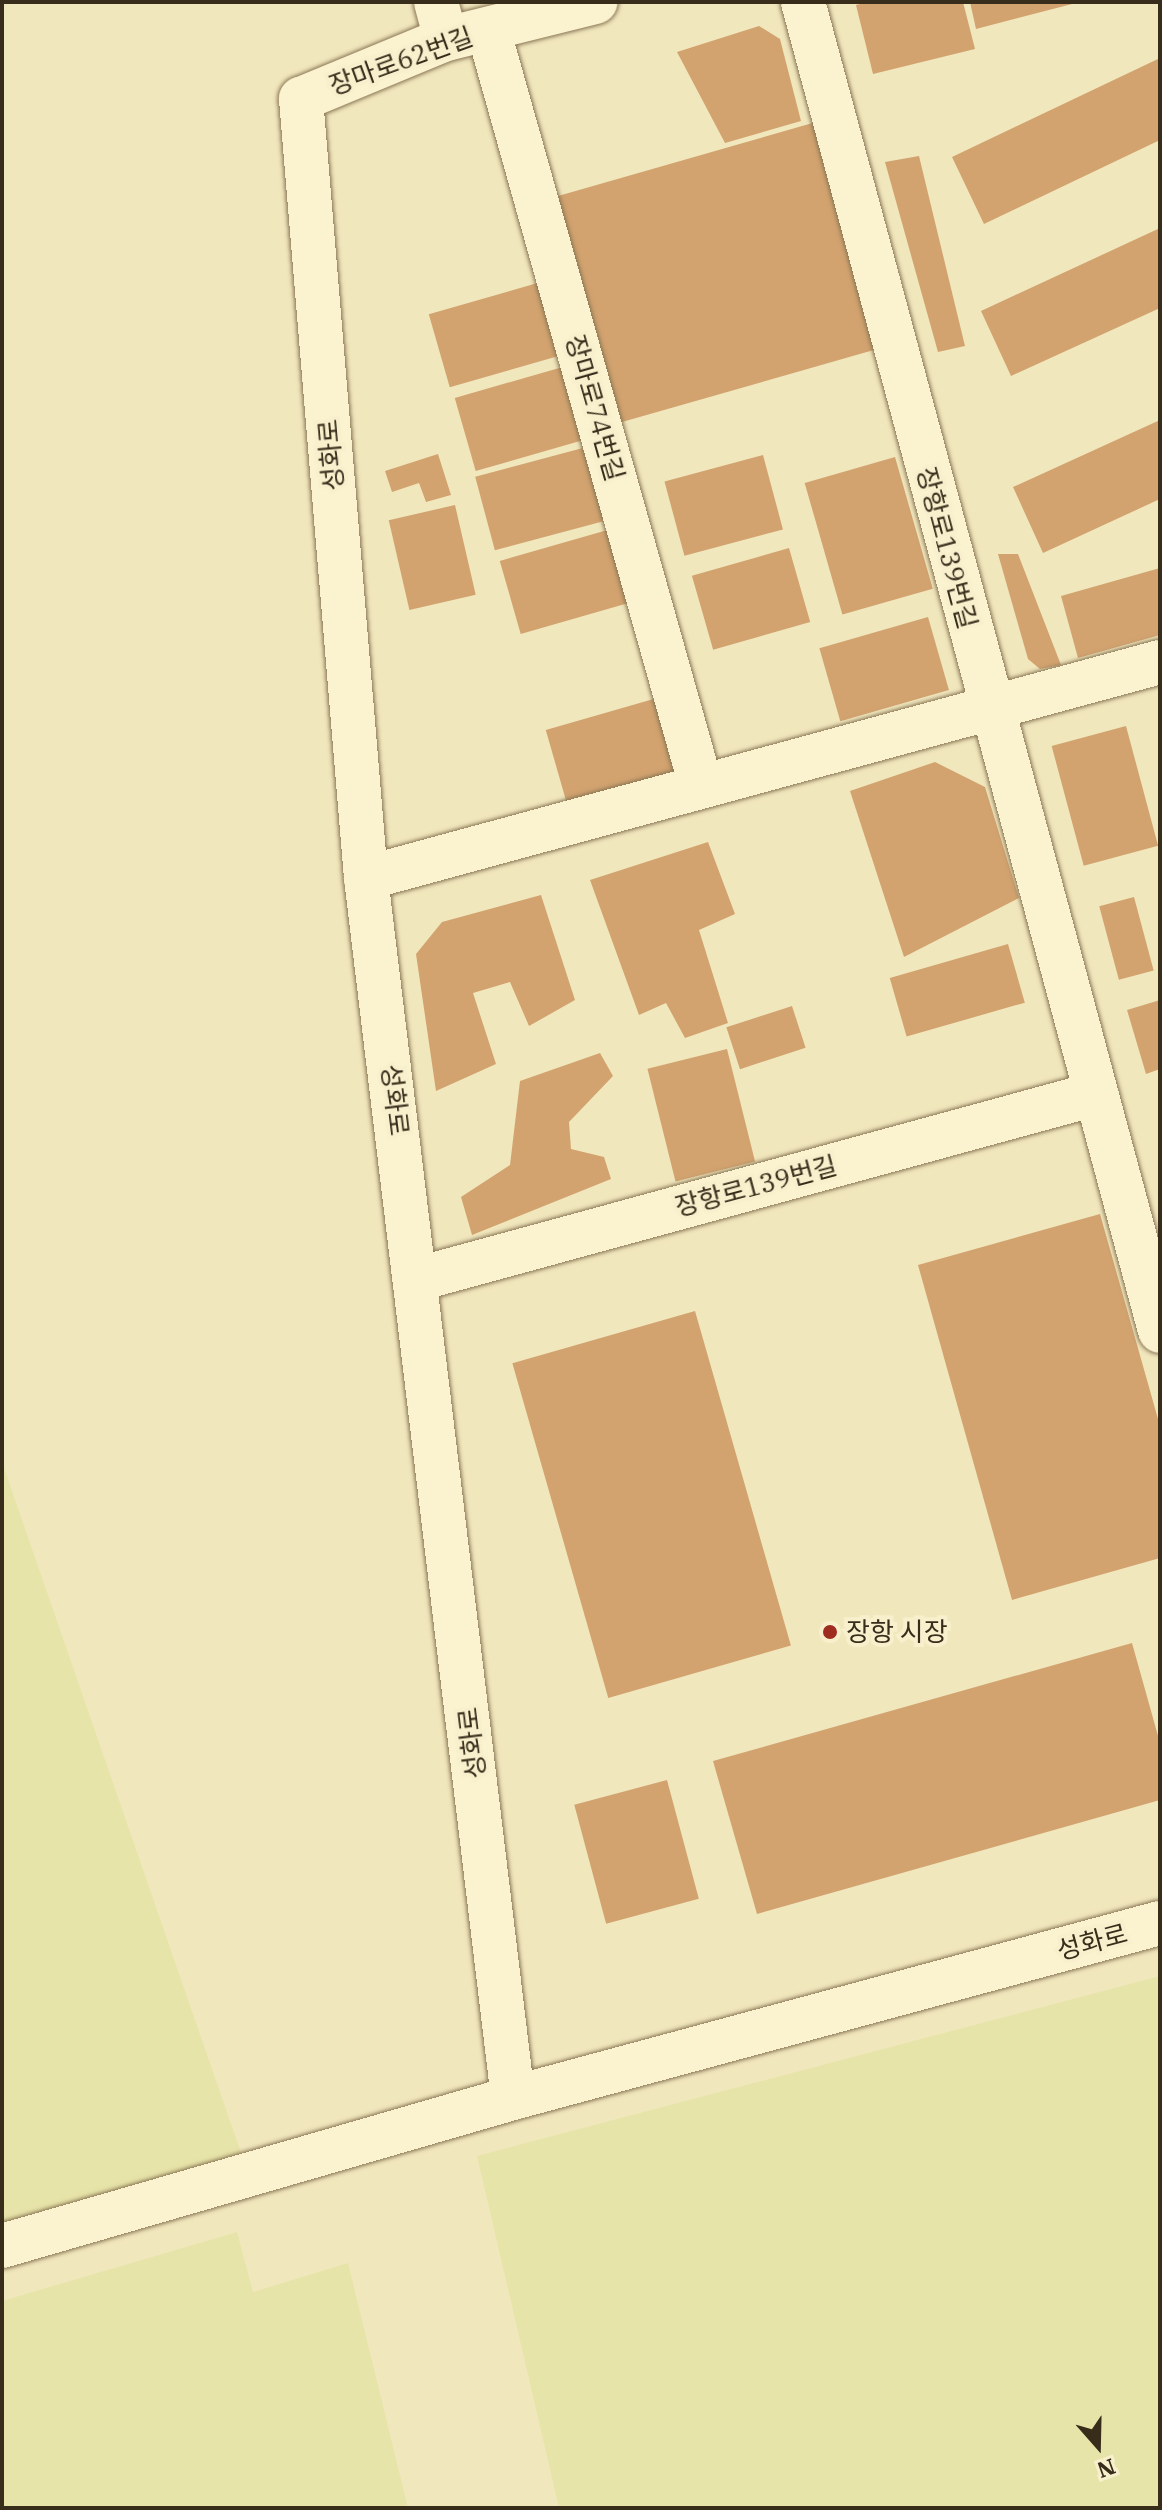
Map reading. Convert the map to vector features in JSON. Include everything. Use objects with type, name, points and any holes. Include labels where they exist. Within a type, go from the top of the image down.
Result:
[{"type":"street","name":"장마로62번길","points":[[301,99],[441,20],[488,29],[595,2]]},
{"type":"street","name":"장항로139번길","points":[[803,2],[989,707],[1160,1331]]},
{"type":"street","name":"장마로74번길","points":[[488,29],[701,786]]},
{"type":"street","name":"성화로","points":[[301,99],[366,878],[418,1279],[513,2098]]},
{"type":"street","points":[[366,878],[1160,662]]},
{"type":"street","name":"장항로139번길","points":[[418,1279],[1095,1094]]},
{"type":"street","name":"성화로","points":[[2,2246],[513,2098],[1160,1923]]},
{"type":"shaded area","points":[[2,1462],[248,2173],[2,2237]]},
{"type":"shaded area","points":[[1160,1976],[1160,2508],[559,2508],[477,2156]]},
{"type":"shaded area","points":[[237,2232],[253,2292],[348,2263],[408,2508],[2,2508],[2,2301]]},
{"type":"building","points":[[868,2],[963,2],[975,49],[873,74],[856,5]]},
{"type":"building","points":[[970,2],[1076,2],[1076,3],[976,29]]},
{"type":"building","points":[[759,26],[780,39],[801,121],[725,143],[677,52]]},
{"type":"building","points":[[1160,58],[1160,140],[984,224],[952,157]]},
{"type":"building","points":[[816,122],[881,348],[620,423],[555,197]]},
{"type":"building","points":[[919,156],[965,346],[938,352],[885,162]]},
{"type":"building","points":[[1160,228],[1160,308],[1011,376],[981,311]]},
{"type":"building","points":[[548,280],[569,353],[450,387],[429,314]]},
{"type":"building","points":[[573,364],[594,437],[476,471],[455,398]]},
{"type":"building","points":[[1160,420],[1160,499],[1043,553],[1013,487]]},
{"type":"building","points":[[594,445],[614,518],[495,550],[475,477]]},
{"type":"building","points":[[438,454],[451,495],[426,502],[419,483],[392,492],[385,471]]},
{"type":"building","points":[[763,455],[783,529],[684,556],[664,481]]},
{"type":"building","points":[[895,457],[933,589],[842,615],[805,483]]},
{"type":"building","points":[[455,505],[476,595],[409,610],[389,520]]},
{"type":"building","points":[[618,527],[639,600],[521,634],[500,561]]},
{"type":"building","points":[[789,548],[810,622],[713,650],[692,576]]},
{"type":"building","points":[[998,554],[1018,554],[1061,665],[1040,669],[1028,659]]},
{"type":"building","points":[[1160,568],[1160,635],[1078,658],[1061,596]]},
{"type":"building","points":[[928,617],[949,690],[840,721],[819,648]]},
{"type":"building","points":[[664,696],[685,769],[567,803],[546,730]]},
{"type":"building","points":[[1126,726],[1158,846],[1084,866],[1052,746]]},
{"type":"building","points":[[935,762],[985,787],[1019,898],[904,957],[850,791]]},
{"type":"building","points":[[708,842],[735,914],[699,930],[728,1023],[685,1038],[666,1003],[639,1015],[590,880]]},
{"type":"building","points":[[541,895],[575,1000],[529,1026],[510,982],[473,993],[496,1064],[436,1091],[416,954],[442,922]]},
{"type":"building","points":[[1134,897],[1154,970],[1119,980],[1099,906]]},
{"type":"building","points":[[1008,944],[1025,1003],[907,1037],[890,978]]},
{"type":"building","points":[[1160,1000],[1160,1069],[1146,1074],[1127,1010]]},
{"type":"building","points":[[792,1006],[806,1048],[740,1069],[726,1027]]},
{"type":"building","points":[[727,1049],[755,1162],[675,1181],[647,1069]]},
{"type":"building","points":[[600,1053],[613,1076],[569,1122],[571,1149],[604,1157],[611,1179],[472,1235],[461,1197],[510,1165],[520,1081]]},
{"type":"building","points":[[1100,1214],[1160,1426],[1160,1558],[1012,1600],[918,1265]]},
{"type":"building","points":[[695,1311],[791,1646],[608,1698],[512,1363]]},
{"type":"building","points":[[1132,1643],[1160,1743],[1160,1800],[757,1914],[713,1761]]},
{"type":"building","points":[[667,1780],[699,1899],[606,1924],[574,1805]]},
{"type":"place","name":"장항 시장","points":[[830,1632]]}]
